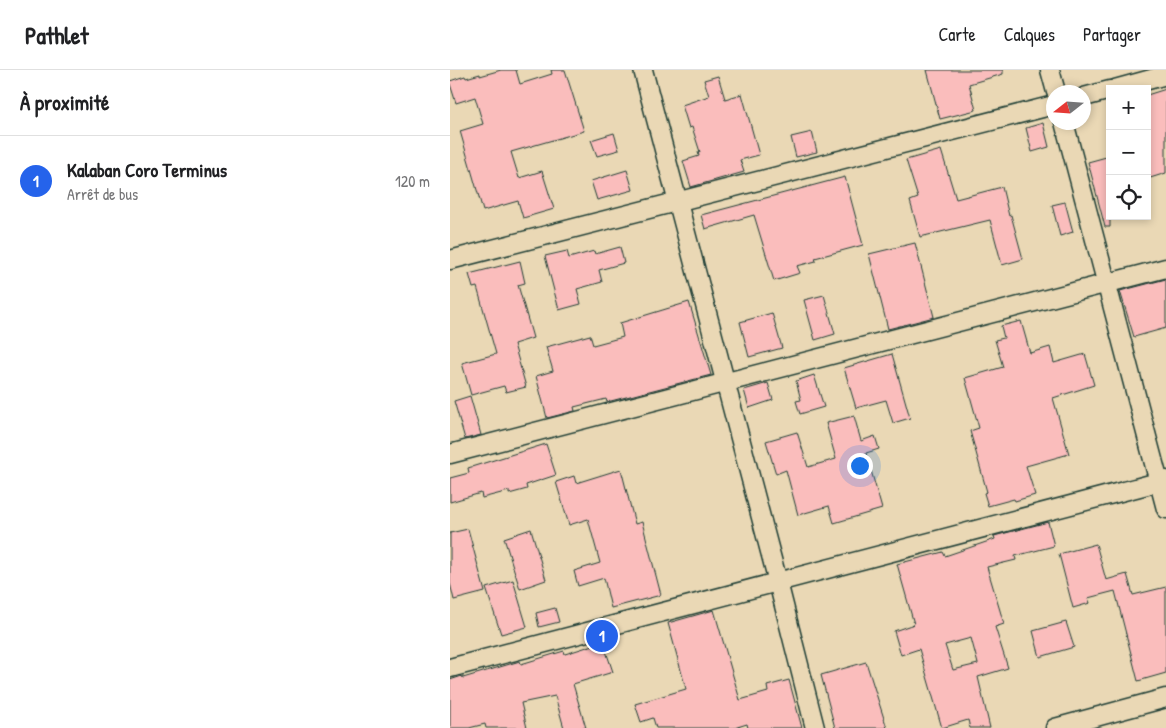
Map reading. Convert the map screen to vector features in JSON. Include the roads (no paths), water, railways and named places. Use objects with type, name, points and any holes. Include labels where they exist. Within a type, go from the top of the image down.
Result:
[{"type":"street","points":[[643,70],[679,201],[815,728]]},
{"type":"street","points":[[1050,70],[1054,85]]},
{"type":"street","points":[[1131,85],[1166,76]]},
{"type":"street","points":[[1091,95],[1106,91]]},
{"type":"street","points":[[450,260],[1046,107]]},
{"type":"street","points":[[1066,130],[1106,283],[1162,481],[1166,509]]},
{"type":"street","points":[[450,454],[1166,268]]},
{"type":"street","points":[[450,668],[1162,481]]},
{"type":"street","points":[[1055,728],[1166,698]]},
{"type":"place","name":"Kalaban Coro Terminus","points":[[602,636]]}]
